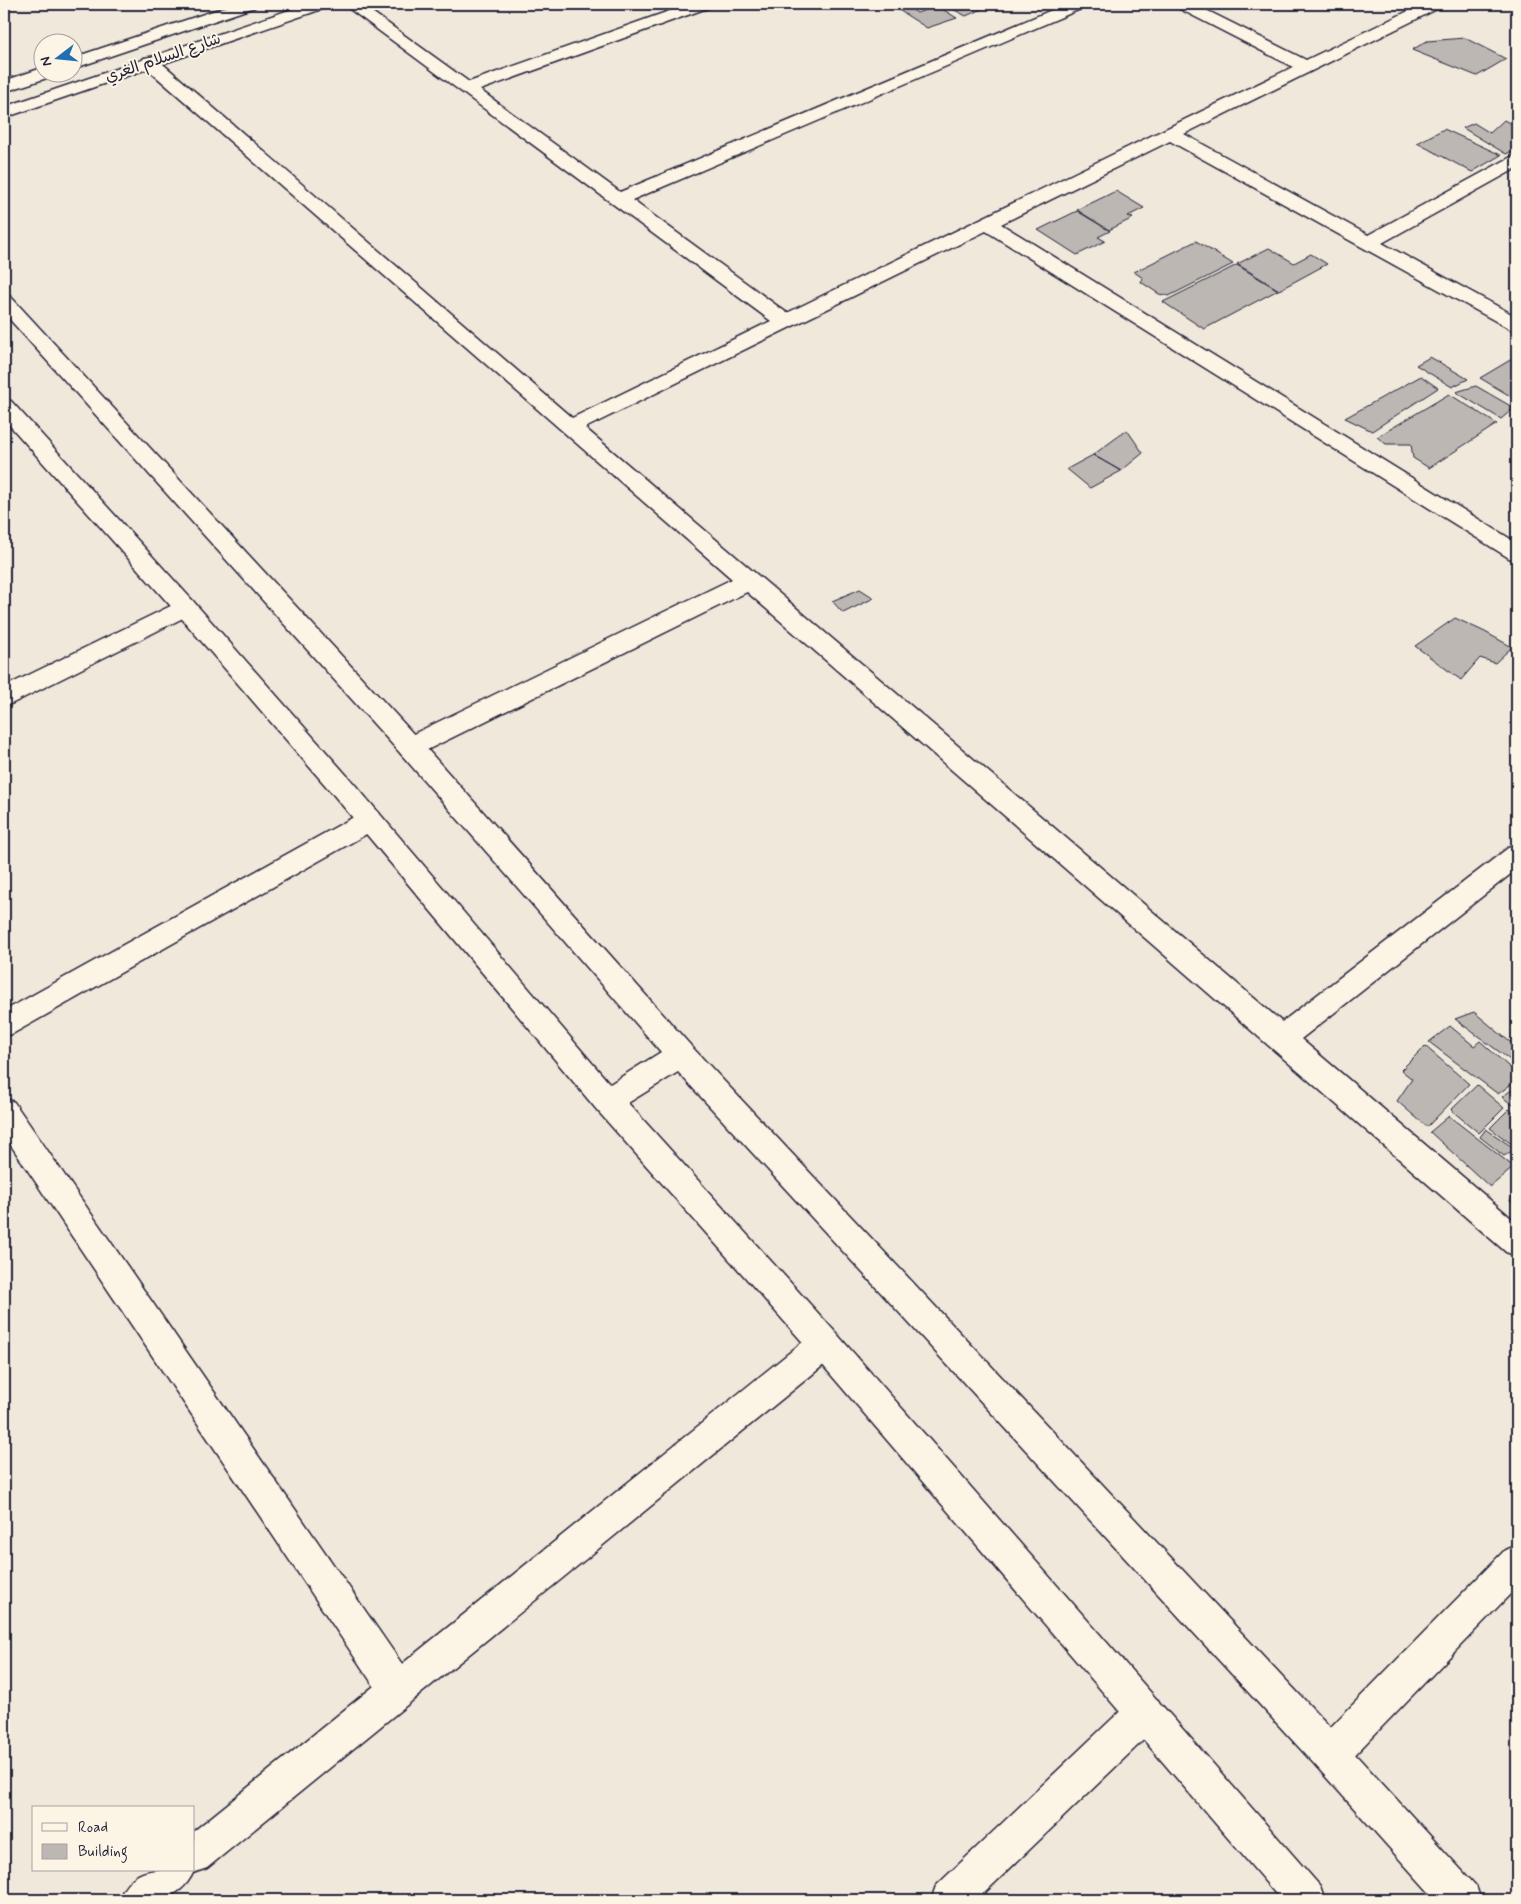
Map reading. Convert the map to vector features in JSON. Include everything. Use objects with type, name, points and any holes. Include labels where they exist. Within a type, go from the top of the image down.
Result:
[{"type":"street","name":"شارع السلام الغري","points":[[82,61],[249,4]]},
{"type":"street","name":"شارع السلام الغري","points":[[4,113],[322,4]]},
{"type":"street","points":[[352,4],[786,322]]},
{"type":"street","points":[[468,88],[704,4]]},
{"type":"street","points":[[619,199],[1079,4]]},
{"type":"street","points":[[1182,4],[1306,67]]},
{"type":"street","points":[[570,428],[1435,4]]},
{"type":"street","points":[[150,62],[570,428],[1282,1038],[1517,1242]]},
{"type":"street","points":[[4,87],[32,77]]},
{"type":"street","points":[[1169,133],[1370,242],[1517,325]]},
{"type":"street","points":[[1370,242],[1517,161]]},
{"type":"street","points":[[987,223],[1517,553]]},
{"type":"street","points":[[4,301],[410,747],[682,1055],[1330,1754],[1462,1900]]},
{"type":"street","points":[[4,406],[185,607],[370,820],[607,1101],[825,1344],[1306,1900]]},
{"type":"street","points":[[410,747],[749,581]]},
{"type":"street","points":[[4,697],[185,607]]},
{"type":"street","points":[[4,1024],[370,820]]},
{"type":"street","points":[[1282,1038],[1517,855]]},
{"type":"street","points":[[607,1101],[682,1055]]},
{"type":"street","points":[[4,1111],[398,1690]]},
{"type":"street","points":[[195,1854],[825,1344]]},
{"type":"street","points":[[1330,1754],[1517,1562]]},
{"type":"street","points":[[950,1900],[1145,1713]]},
{"type":"street","points":[[138,1900],[173,1872]]},
{"type":"building","points":[[993,4],[966,16],[945,5]]},
{"type":"building","points":[[937,6],[957,18],[927,28],[897,9],[908,7],[917,13]]},
{"type":"building","points":[[1465,38],[1506,59],[1477,76],[1412,50],[1427,41]]},
{"type":"building","points":[[1504,120],[1517,127],[1517,149],[1506,154],[1463,128],[1474,123],[1490,133]]},
{"type":"building","points":[[1444,129],[1501,155],[1472,172],[1417,143]]},
{"type":"building","points":[[1116,191],[1144,208],[1128,216],[1133,218],[1109,230],[1077,210]]},
{"type":"building","points":[[1077,211],[1110,231],[1098,237],[1105,241],[1077,255],[1038,230]]},
{"type":"building","points":[[1196,241],[1233,264],[1169,296],[1159,294],[1141,282],[1143,278],[1134,272]]},
{"type":"building","points":[[1269,248],[1294,263],[1311,254],[1327,264],[1279,290],[1237,264]]},
{"type":"building","points":[[1237,265],[1278,290],[1204,329],[1163,302]]},
{"type":"building","points":[[1517,356],[1517,400],[1480,378]]},
{"type":"building","points":[[1430,357],[1468,379],[1452,387],[1416,365]]},
{"type":"building","points":[[1421,376],[1438,388],[1372,431],[1345,418]]},
{"type":"building","points":[[1476,386],[1514,408],[1501,419],[1456,392]]},
{"type":"building","points":[[1449,394],[1497,424],[1429,468],[1413,458],[1411,444],[1386,444],[1377,437]]},
{"type":"building","points":[[1127,430],[1143,453],[1121,471],[1093,455]]},
{"type":"building","points":[[1093,455],[1121,471],[1090,488],[1067,469]]},
{"type":"building","points":[[860,589],[874,598],[843,613],[832,601]]},
{"type":"building","points":[[1455,618],[1512,647],[1495,663],[1480,658],[1461,680],[1415,646]]},
{"type":"building","points":[[1474,1012],[1510,1042],[1517,1038],[1517,1065],[1455,1019]]},
{"type":"building","points":[[1450,1026],[1474,1046],[1480,1041],[1517,1074],[1517,1080],[1498,1094],[1429,1042]]},
{"type":"building","points":[[1425,1046],[1469,1084],[1427,1127],[1397,1101],[1412,1079],[1401,1070]]},
{"type":"building","points":[[1477,1085],[1504,1108],[1479,1133],[1451,1110]]},
{"type":"building","points":[[1517,1086],[1517,1108],[1502,1097]]},
{"type":"building","points":[[1509,1109],[1517,1116],[1517,1148],[1490,1128]]},
{"type":"building","points":[[1449,1116],[1514,1167],[1490,1187],[1430,1132]]},
{"type":"building","points":[[1486,1129],[1515,1149],[1504,1156],[1480,1137]]},
{"type":"building","points":[[1517,1185],[1517,1207],[1510,1201]]}]
